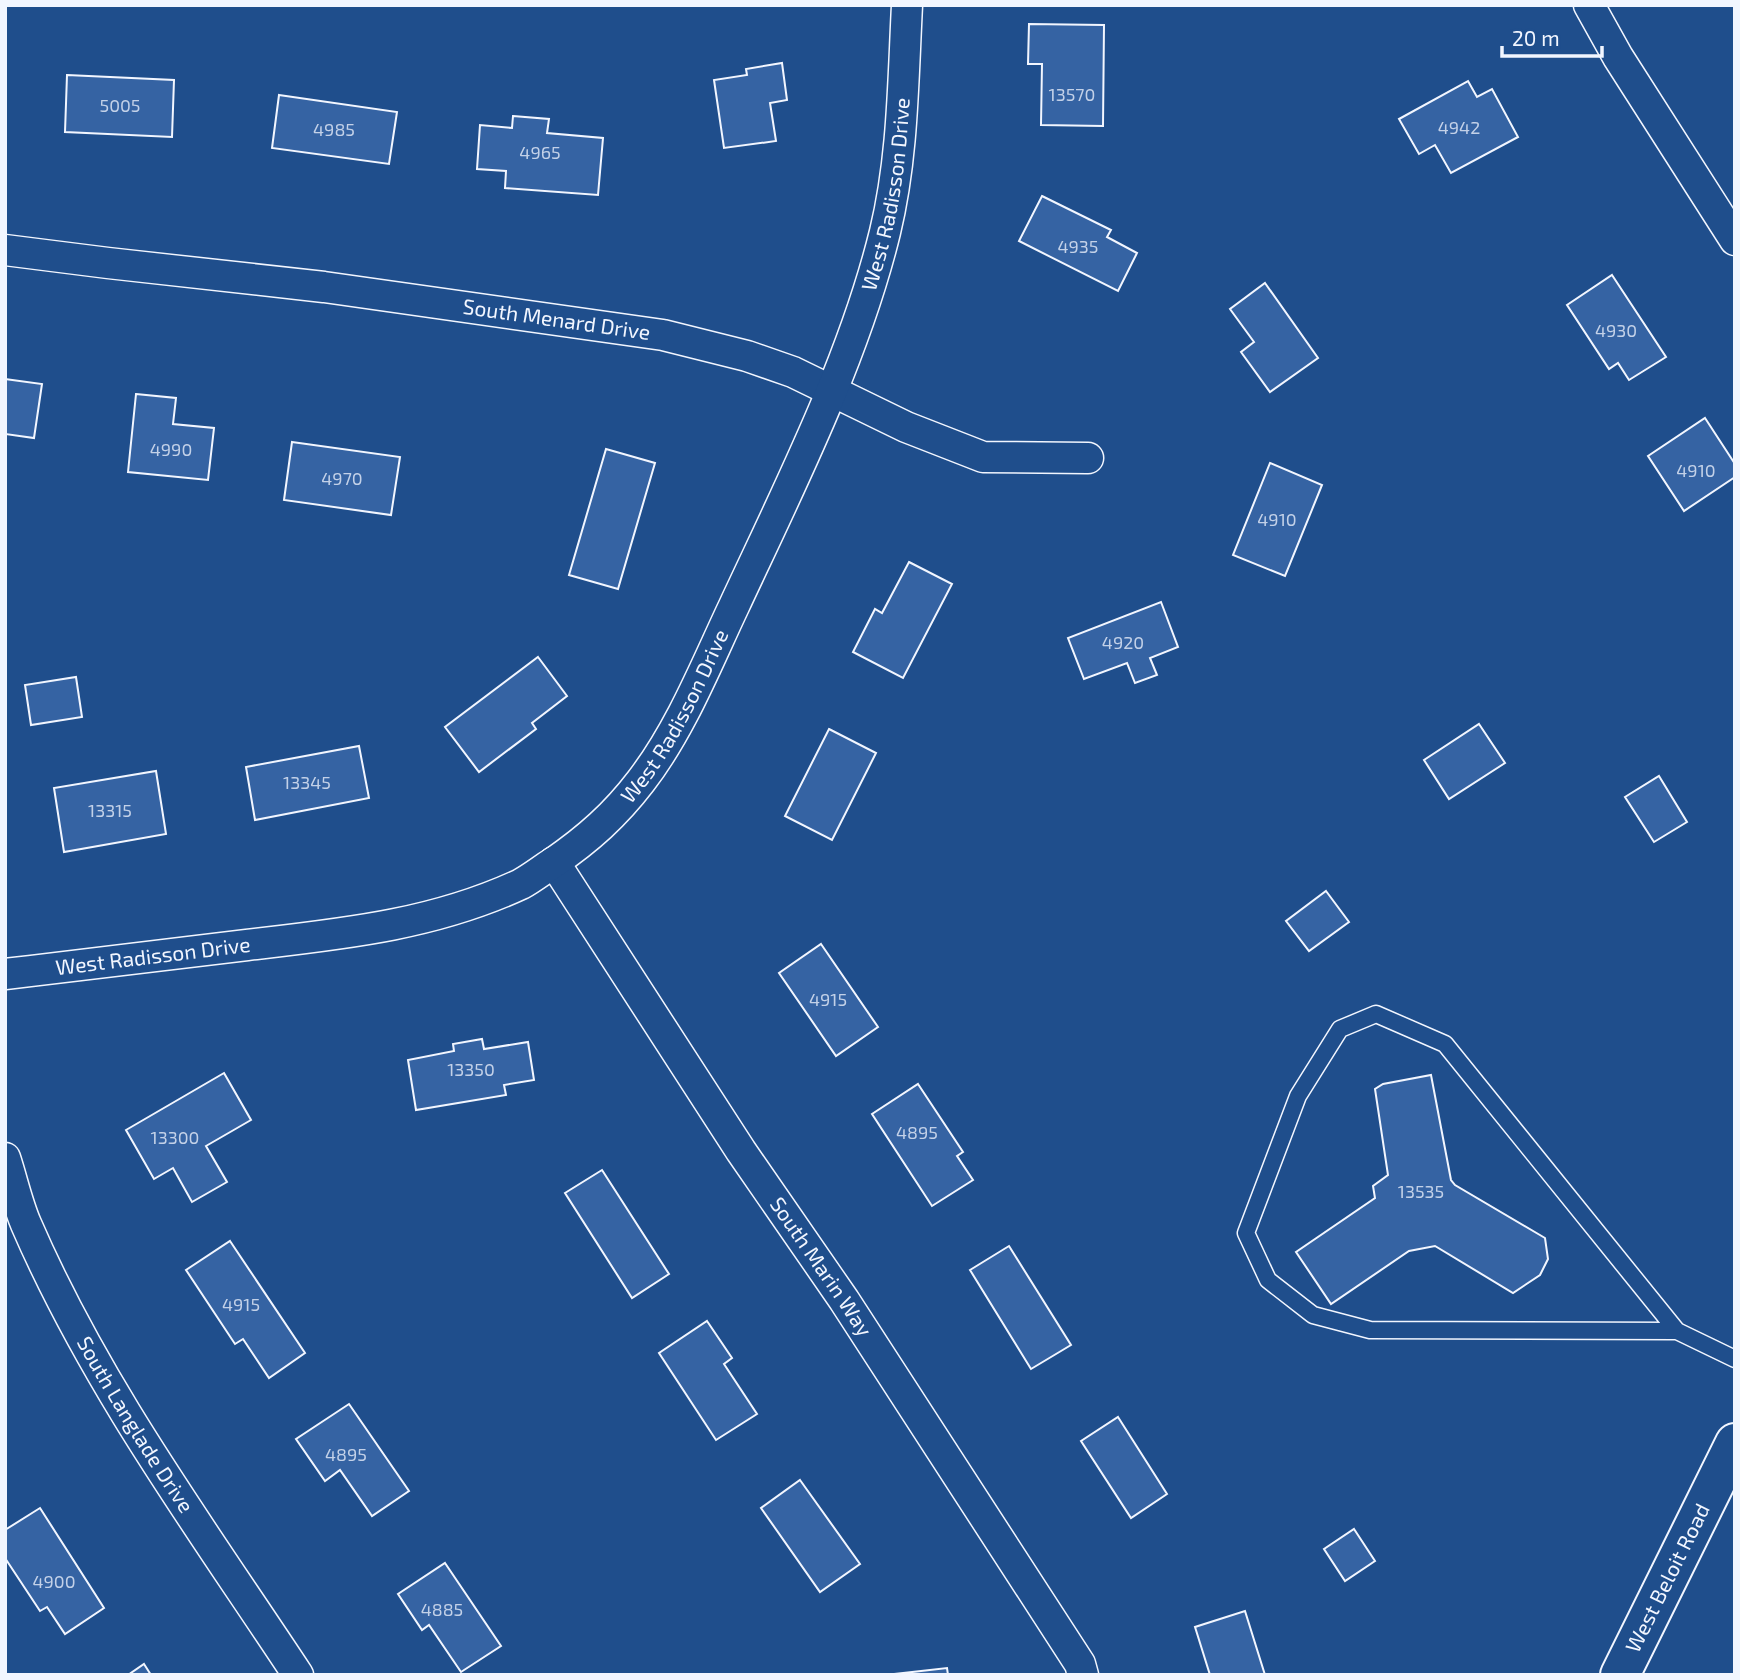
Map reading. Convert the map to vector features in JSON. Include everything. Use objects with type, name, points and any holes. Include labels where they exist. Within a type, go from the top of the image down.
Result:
[{"type":"main road","name":"West Beloit Road","points":[[1620,1675],[1735,1443]]},
{"type":"street","name":"West Radisson Drive","points":[[5,974],[347,933],[426,919],[465,908],[525,882],[583,843],[616,811],[643,779],[679,722],[777,514],[831,389],[867,295],[885,229],[900,149],[906,5]]},
{"type":"street","points":[[1589,5],[1618,57],[1735,240]]},
{"type":"street","name":"South Menard Drive","points":[[5,250],[324,287],[663,335],[747,356],[793,372],[906,427],[983,457],[1088,458]]},
{"type":"street","name":"South Marin Way","points":[[554,862],[741,1151],[844,1300],[1080,1664],[1083,1675]]},
{"type":"street","name":"South Langlade Drive","points":[[5,1158],[25,1221],[75,1328],[122,1408],[298,1675]]},
{"type":"lane","points":[[1677,1332],[1446,1044],[1376,1014],[1340,1029],[1298,1096],[1246,1233],[1268,1280],[1313,1315],[1370,1330],[1677,1332],[1735,1359]]},
{"type":"building","points":[[1029,24],[1104,25],[1103,126],[1041,125],[1042,64],[1028,64]]},
{"type":"building","points":[[782,63],[787,100],[770,103],[776,141],[724,148],[714,80],[747,75],[746,69]]},
{"type":"building","points":[[67,75],[174,80],[172,137],[65,132]]},
{"type":"building","points":[[1468,81],[1477,97],[1492,89],[1518,137],[1451,173],[1435,145],[1419,154],[1399,119]]},
{"type":"building","points":[[279,95],[397,112],[389,164],[272,148]]},
{"type":"building","points":[[513,116],[549,119],[547,133],[603,138],[598,195],[505,188],[506,171],[477,169],[480,125],[512,128]]},
{"type":"building","points":[[1042,196],[1111,230],[1107,237],[1137,253],[1118,291],[1019,241]]},
{"type":"building","points":[[1612,275],[1666,357],[1629,380],[1618,363],[1609,369],[1567,305]]},
{"type":"building","points":[[1265,283],[1318,358],[1270,392],[1241,352],[1254,342],[1230,309]]},
{"type":"building","points":[[5,379],[42,384],[34,438],[5,434]]},
{"type":"building","points":[[136,394],[176,398],[173,424],[214,428],[208,480],[128,472]]},
{"type":"building","points":[[1705,418],[1735,464],[1735,477],[1684,511],[1648,456]]},
{"type":"building","points":[[292,442],[400,457],[391,515],[284,500]]},
{"type":"building","points":[[606,449],[655,463],[618,589],[569,575]]},
{"type":"building","points":[[1270,463],[1322,485],[1285,576],[1233,555]]},
{"type":"building","points":[[909,562],[952,584],[903,678],[853,652],[875,609],[882,613]]},
{"type":"building","points":[[1161,602],[1178,647],[1150,658],[1157,675],[1135,683],[1127,663],[1084,679],[1068,638]]},
{"type":"building","points":[[538,657],[567,696],[532,723],[536,729],[479,772],[445,727]]},
{"type":"building","points":[[76,677],[82,717],[31,725],[25,685]]},
{"type":"building","points":[[1479,724],[1505,763],[1449,799],[1424,760]]},
{"type":"building","points":[[829,729],[876,753],[832,840],[785,816]]},
{"type":"building","points":[[359,746],[369,798],[255,820],[246,767]]},
{"type":"building","points":[[156,771],[166,834],[64,852],[54,788]]},
{"type":"building","points":[[1659,776],[1687,822],[1654,842],[1625,797]]},
{"type":"building","points":[[1326,891],[1349,922],[1309,951],[1286,921]]},
{"type":"building","points":[[821,944],[878,1027],[836,1056],[779,973]]},
{"type":"building","points":[[482,1039],[484,1049],[528,1042],[534,1080],[504,1085],[506,1095],[416,1110],[408,1060],[454,1051],[453,1044]]},
{"type":"building","points":[[224,1073],[251,1120],[206,1146],[227,1182],[192,1202],[173,1168],[154,1179],[126,1130]]},
{"type":"building","points":[[1431,1075],[1451,1180],[1455,1185],[1545,1238],[1548,1259],[1540,1275],[1513,1293],[1435,1246],[1409,1251],[1331,1304],[1296,1252],[1375,1198],[1373,1186],[1388,1175],[1375,1089],[1383,1084]]},
{"type":"building","points":[[918,1084],[963,1152],[957,1156],[973,1180],[932,1206],[872,1114]]},
{"type":"building","points":[[602,1170],[669,1274],[632,1298],[565,1193]]},
{"type":"building","points":[[230,1241],[305,1353],[269,1378],[243,1339],[235,1344],[186,1270]]},
{"type":"building","points":[[1009,1246],[1071,1345],[1031,1369],[970,1270]]},
{"type":"building","points":[[707,1321],[732,1358],[724,1364],[757,1414],[716,1440],[659,1353]]},
{"type":"building","points":[[349,1404],[409,1491],[372,1516],[340,1470],[325,1481],[296,1439]]},
{"type":"building","points":[[1118,1417],[1167,1494],[1131,1518],[1081,1441]]},
{"type":"building","points":[[800,1480],[860,1564],[820,1592],[761,1508]]},
{"type":"building","points":[[40,1508],[104,1608],[65,1634],[47,1607],[40,1611],[5,1558],[5,1530]]},
{"type":"building","points":[[1354,1529],[1375,1561],[1345,1581],[1324,1549]]},
{"type":"building","points":[[445,1563],[501,1646],[461,1672],[429,1625],[422,1630],[398,1594]]},
{"type":"building","points":[[1245,1611],[1265,1675],[1210,1675],[1195,1627]]},
{"type":"building","points":[[144,1664],[151,1675],[128,1675]]},
{"type":"building","points":[[947,1668],[948,1675],[895,1675],[895,1674]]}]
